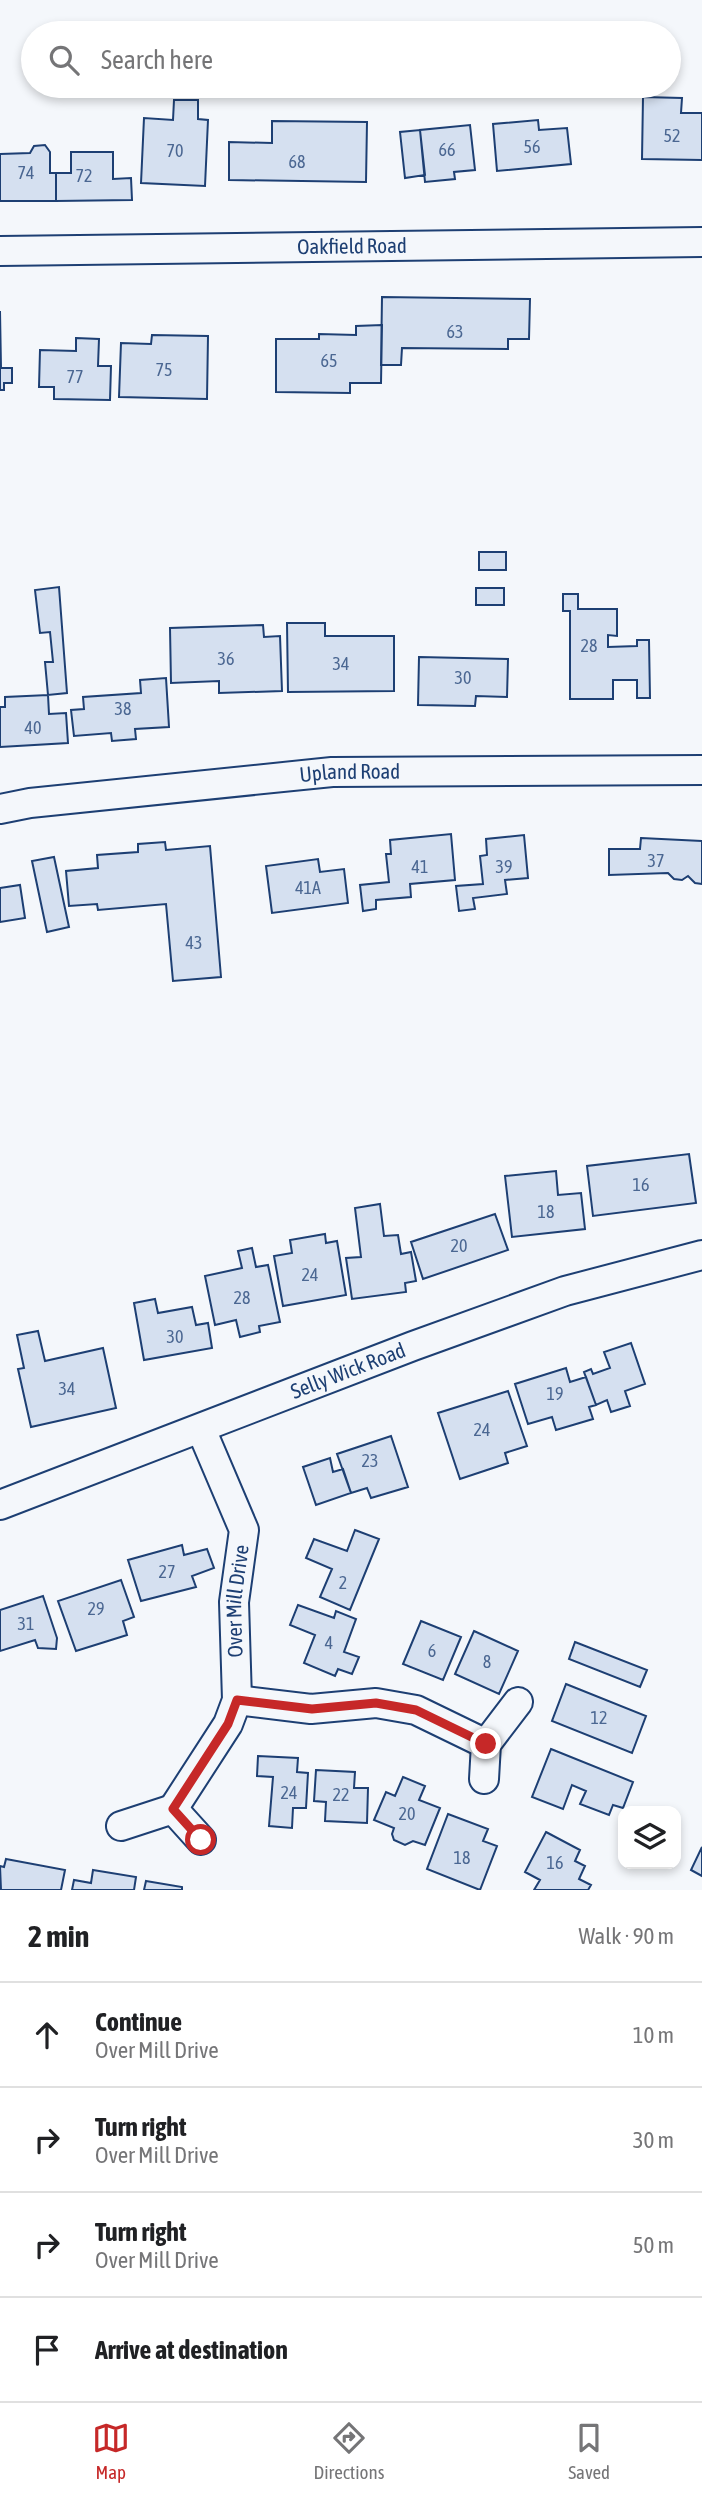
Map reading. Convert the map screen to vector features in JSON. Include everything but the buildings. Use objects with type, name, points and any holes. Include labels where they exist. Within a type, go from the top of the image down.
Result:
[{"type":"street","name":"Oakfield Road","points":[[0,251],[702,242]]},
{"type":"street","name":"Upland Road","points":[[0,809],[30,803],[332,772],[702,770]]},
{"type":"street","name":"Selly Wick Road","points":[[0,1505],[413,1346],[565,1291],[702,1255]]},
{"type":"street","name":"Over Mill Drive","points":[[173,1809],[228,1724],[237,1700],[234,1602],[244,1530],[201,1429]]},
{"type":"street","points":[[237,1700],[312,1709],[376,1703],[416,1710],[486,1744]]},
{"type":"street","points":[[484,1779],[486,1744],[518,1702]]},
{"type":"street","points":[[121,1826],[173,1809],[201,1840]]},
{"type":"route","points":[[201,1840],[173,1809],[228,1724],[237,1700],[312,1709],[376,1703],[416,1710],[486,1744]]}]
